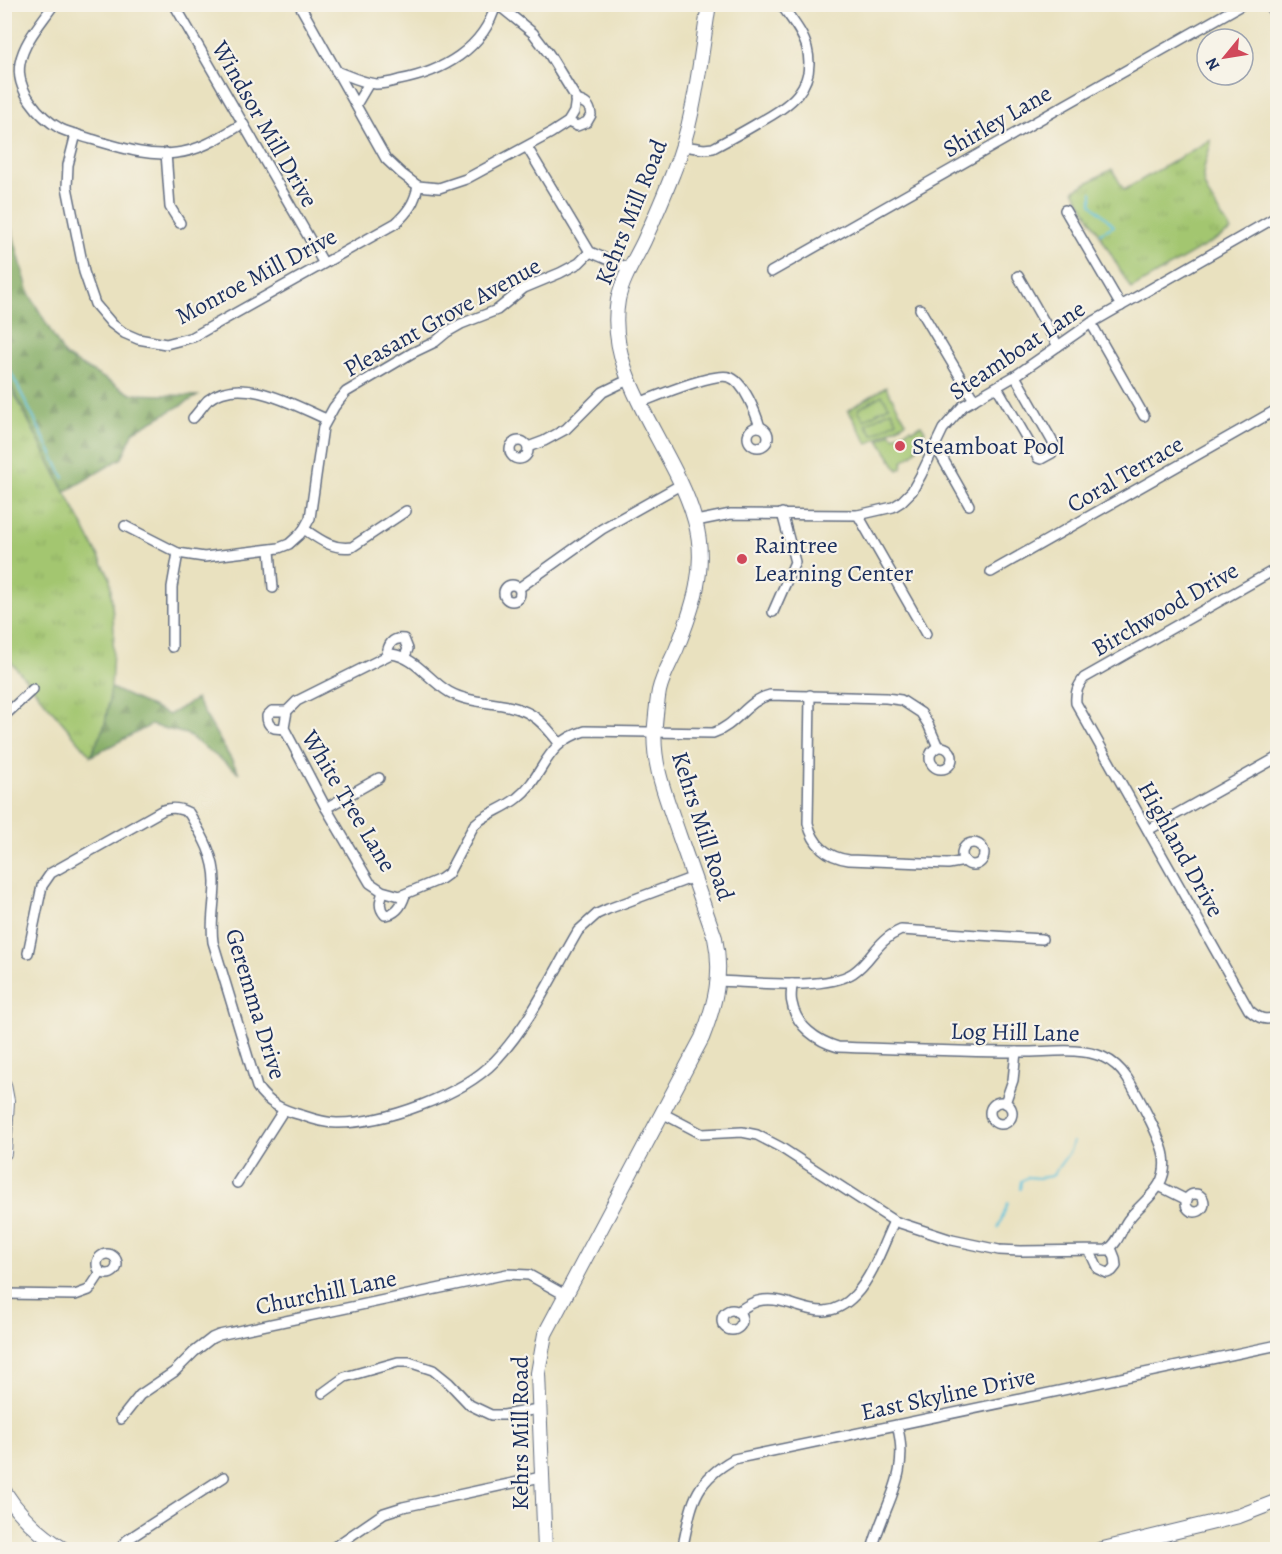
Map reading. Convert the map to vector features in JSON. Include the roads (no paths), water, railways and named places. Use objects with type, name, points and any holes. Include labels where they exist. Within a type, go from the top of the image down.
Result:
[{"type":"highway","points":[[1274,4],[1278,11]]},
{"type":"street","points":[[54,4],[29,40],[19,64],[20,79],[33,105],[61,129],[141,153],[176,153],[201,146],[242,124]]},
{"type":"street","name":"Windsor Mill Drive","points":[[174,4],[323,262]]},
{"type":"street","points":[[299,4],[336,71],[386,159],[418,186],[439,188],[456,184],[527,147],[568,122],[574,112],[575,100],[543,45],[533,33],[496,4],[491,22],[478,39],[446,65],[416,77],[378,84],[336,71]]},
{"type":"street","name":"Kehrs Mill Road","points":[[545,1550],[538,1373],[545,1334],[702,1038],[712,1011],[718,981],[719,959],[716,938],[658,773],[654,733],[659,690],[688,621],[698,586],[700,553],[696,522],[682,484],[639,403],[621,349],[617,313],[620,292],[673,174],[683,146],[690,118],[709,4]]},
{"type":"street","points":[[683,146],[704,149],[720,144],[782,110],[800,92],[809,66],[807,48],[800,32],[781,4]]},
{"type":"street","name":"Shirley Lane","points":[[771,272],[1243,4]]},
{"type":"street","points":[[491,22],[514,20]]},
{"type":"street","points":[[356,105],[369,83]]},
{"type":"street","points":[[568,122],[577,126],[586,122],[591,115],[590,108],[585,102],[575,100]]},
{"type":"street","name":"Monroe Mill Drive","points":[[76,134],[68,165],[67,188],[84,272],[95,303],[112,324],[124,333],[138,339],[166,344],[193,337],[396,222],[405,215],[415,200],[418,186]]},
{"type":"street","points":[[527,147],[590,252],[630,269]]},
{"type":"street","points":[[166,153],[170,207],[180,223]]},
{"type":"street","points":[[1065,210],[1121,306]]},
{"type":"street","name":"Steamboat Lane","points":[[696,522],[731,514],[858,514],[884,510],[901,502],[921,476],[934,445],[956,412],[1015,376],[1091,322],[1278,216]]},
{"type":"street","name":"Pleasant Grove Avenue","points":[[304,529],[312,503],[321,437],[326,419],[339,399],[356,385],[412,352],[435,342],[461,324],[497,310],[524,288],[579,263],[590,252]]},
{"type":"street","points":[[1018,276],[1058,346]]},
{"type":"street","points":[[920,309],[974,400]]},
{"type":"street","points":[[1091,322],[1144,416]]},
{"type":"street","points":[[639,403],[716,376],[731,377],[739,383],[755,411],[760,427]]},
{"type":"street","points":[[997,387],[1038,458],[1041,459],[1052,453],[1055,446],[1015,376]]},
{"type":"street","points":[[528,447],[566,429],[603,392],[630,379]]},
{"type":"street","points":[[193,418],[208,400],[233,391],[268,394],[326,419]]},
{"type":"street","name":"Coral Terrace","points":[[991,572],[1278,409]]},
{"type":"street","points":[[934,445],[969,505]]},
{"type":"street","points":[[519,588],[602,529],[682,484]]},
{"type":"street","points":[[125,526],[178,553],[204,557],[270,550],[289,544],[304,529],[329,545],[352,547],[406,511]]},
{"type":"street","points":[[773,612],[795,562],[782,513]]},
{"type":"street","points":[[858,514],[926,634]]},
{"type":"street","points":[[270,550],[273,588]]},
{"type":"street","points":[[172,647],[172,587],[178,553]]},
{"type":"street","name":"Birchwood Drive","points":[[1076,690],[1084,678],[1278,568]]},
{"type":"street","points":[[405,656],[408,649],[404,639],[394,640],[390,644],[387,655],[405,656],[433,681],[452,693],[474,701],[514,708],[531,715],[549,730],[560,744]]},
{"type":"street","name":"White Tree Lane","points":[[387,655],[297,701],[286,719],[326,808],[370,883],[383,892],[395,895],[405,895],[448,874],[474,825],[480,819],[519,797],[533,780],[547,756],[575,734],[585,731],[713,733],[727,727],[764,696],[810,695],[901,700],[921,713],[938,747]]},
{"type":"street","points":[[4,716],[33,689]]},
{"type":"street","name":"Highland Drive","points":[[1076,690],[1076,703],[1249,1010],[1263,1020],[1278,1016]]},
{"type":"street","points":[[810,695],[808,824],[814,840],[820,847],[834,857],[849,860],[948,864],[965,861]]},
{"type":"street","points":[[1148,830],[1278,756]]},
{"type":"street","points":[[326,808],[379,778]]},
{"type":"street","name":"Geremma Drive","points":[[28,953],[42,886],[51,873],[163,810],[176,807],[189,813],[211,856],[215,880],[213,942],[251,1074],[261,1093],[283,1111],[319,1121],[351,1122],[386,1116],[419,1106],[448,1093],[492,1063],[506,1049],[529,1018],[578,931],[587,922],[608,909],[694,877]]},
{"type":"street","name":"White Tree Lane","points":[[383,892],[380,903],[381,910],[386,915],[398,909],[405,895]]},
{"type":"street","points":[[718,981],[792,984],[845,978],[857,970],[882,941],[901,930],[1042,939]]},
{"type":"street","name":"Log Hill Lane","points":[[792,984],[792,1003],[798,1018],[807,1030],[825,1043],[838,1047],[1079,1052],[1093,1053],[1113,1063],[1126,1078],[1163,1150],[1165,1160],[1159,1186],[1149,1200],[1129,1219],[1111,1248]]},
{"type":"street","points":[[1005,1102],[1013,1080],[1016,1052]]},
{"type":"street","points":[[4,1085],[7,1101],[4,1153]]},
{"type":"street","points":[[237,1183],[283,1111]]},
{"type":"street","points":[[662,1113],[699,1133],[742,1132],[765,1139],[894,1221],[952,1240],[999,1250],[1090,1252],[1111,1248],[1116,1266],[1107,1273],[1098,1269],[1090,1252]]},
{"type":"street","points":[[1159,1186],[1187,1200]]},
{"type":"street","points":[[738,1312],[762,1300],[783,1302],[808,1311],[841,1306],[856,1295],[864,1283],[894,1221]]},
{"type":"street","points":[[4,1294],[75,1294],[89,1290],[101,1272]]},
{"type":"street","name":"Churchill Lane","points":[[121,1419],[140,1395],[174,1372],[194,1352],[219,1335],[507,1274],[529,1275],[565,1295]]},
{"type":"street","name":"East Skyline Drive","points":[[682,1550],[696,1492],[712,1472],[734,1459],[1278,1345]]},
{"type":"street","points":[[323,1393],[345,1377],[398,1362],[410,1362],[433,1370],[470,1405],[490,1414],[504,1415],[538,1409]]},
{"type":"street","points":[[872,1550],[901,1466],[901,1440],[897,1425]]},
{"type":"street","points":[[119,1550],[127,1540],[224,1477]]},
{"type":"street","points":[[330,1550],[384,1513],[541,1477]]},
{"type":"street","points":[[4,1491],[35,1528],[65,1550]]},
{"type":"street","points":[[1099,1550],[1122,1547],[1239,1516],[1278,1502]]},
{"type":"waterway","points":[[1092,192],[1092,204],[1114,226],[1100,233]]},
{"type":"waterway","points":[[4,359],[64,478]]},
{"type":"waterway","points":[[1020,1189],[1021,1181],[1028,1177],[1052,1176],[1070,1151],[1073,1142]]},
{"type":"waterway","points":[[998,1228],[1008,1203]]},
{"type":"place","name":"Steamboat Pool","points":[[900,446]]},
{"type":"place","name":"Raintree Learning Center","points":[[742,559]]}]
